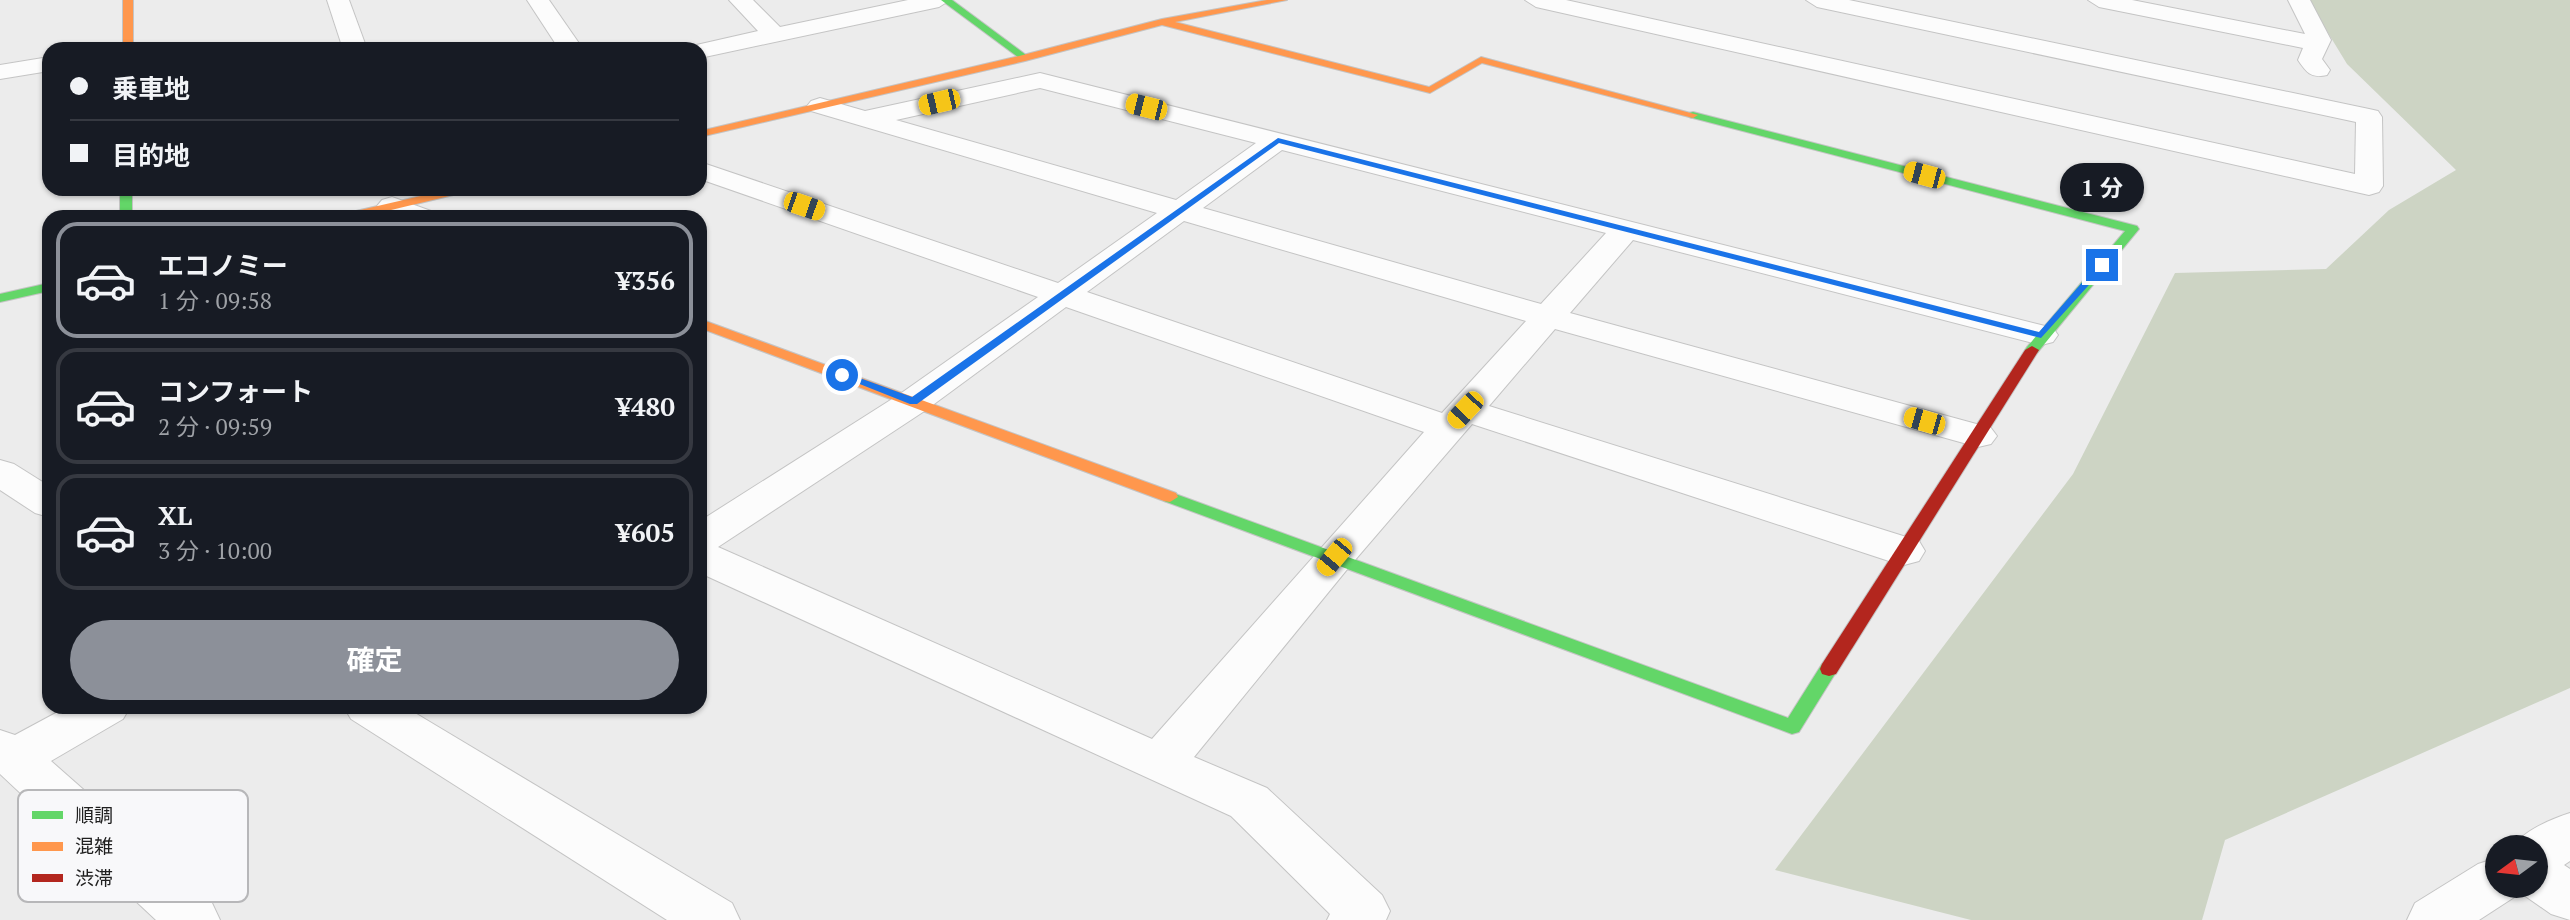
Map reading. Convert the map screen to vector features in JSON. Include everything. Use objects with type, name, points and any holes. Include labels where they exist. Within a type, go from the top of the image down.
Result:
[{"type":"street","points":[[128,0],[128,42]]},
{"type":"street","points":[[338,0],[353,42]]},
{"type":"street","points":[[538,0],[566,42]]},
{"type":"street","points":[[740,0],[775,35]]},
{"type":"street","points":[[707,50],[939,0]]},
{"type":"street","points":[[946,0],[1025,58]]},
{"type":"street","points":[[707,132],[1025,58],[1162,22],[1282,0]]},
{"type":"street","points":[[1536,0],[2369,186],[2369,117],[1817,0]]},
{"type":"street","points":[[2099,0],[2317,44]]},
{"type":"street","points":[[2299,0],[2319,40],[2310,60],[2318,71]]},
{"type":"street","points":[[707,326],[1792,727],[2041,335],[2133,229],[1481,60],[1430,90],[1162,22]]},
{"type":"street","points":[[0,72],[42,65]]},
{"type":"street","points":[[864,120],[1040,80],[2041,335]]},
{"type":"street","points":[[820,106],[1548,317],[1978,436]]},
{"type":"street","points":[[707,535],[913,402],[1278,140]]},
{"type":"street","points":[[707,172],[1063,295],[1457,419],[1905,551]]},
{"type":"street","points":[[376,210],[436,196]]},
{"type":"street","points":[[392,206],[402,210]]},
{"type":"street","points":[[1160,764],[1334,557],[1626,229]]},
{"type":"street","points":[[0,298],[42,289]]},
{"type":"street","points":[[0,472],[42,499]]},
{"type":"street","points":[[707,559],[1250,802],[1363,911],[1354,920]]},
{"type":"street","points":[[47,790],[7,754],[91,714]]},
{"type":"street","points":[[379,714],[713,920]]},
{"type":"street","points":[[2548,848],[2570,834]]},
{"type":"street","points":[[2548,882],[2570,898]]},
{"type":"street","points":[[2434,920],[2485,888]]},
{"type":"street","points":[[173,902],[193,920]]},
{"type":"green space","points":[[2308,0],[2570,0],[2570,688],[2225,840],[2202,920],[1971,920],[1775,870],[2073,474],[2175,273],[2326,269],[2389,210],[2456,170],[2347,64]]},
{"type":"traffic: fast","points":[[946,0],[1025,58]]},
{"type":"traffic: fast","points":[[1693,115],[2133,229],[2032,350]]},
{"type":"traffic: fast","points":[[126,196],[126,210]]},
{"type":"traffic: fast","points":[[0,298],[42,289]]},
{"type":"traffic: fast","points":[[1170,497],[1792,727],[1829,669]]},
{"type":"traffic: slow","points":[[128,0],[128,42]]},
{"type":"traffic: slow","points":[[707,132],[1025,58],[1162,22],[1282,0]]},
{"type":"traffic: slow","points":[[1162,22],[1430,90],[1481,60],[1693,115]]},
{"type":"traffic: slow","points":[[377,210],[436,196]]},
{"type":"traffic: slow","points":[[707,326],[1170,497]]},
{"type":"traffic: jam","points":[[1829,669],[2032,350]]},
{"type":"route","points":[[842,375],[913,402],[1278,140],[2041,335],[2102,265]]}]
